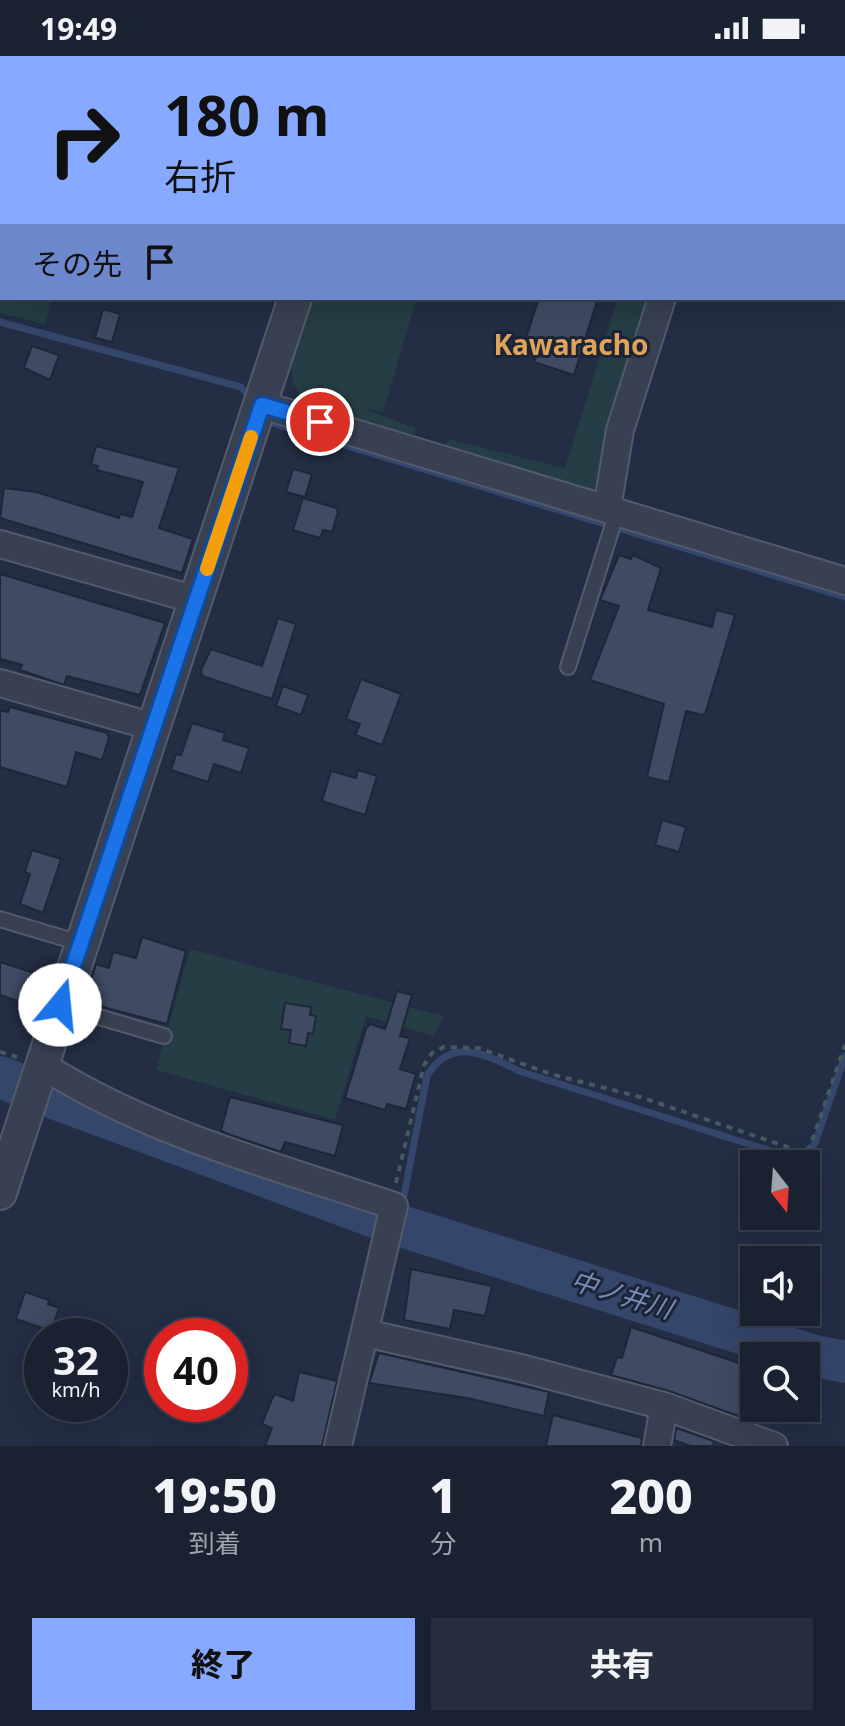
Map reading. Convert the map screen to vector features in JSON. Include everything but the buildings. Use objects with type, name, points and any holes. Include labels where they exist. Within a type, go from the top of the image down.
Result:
[{"type":"street","points":[[0,1193],[294,300]]},
{"type":"street","points":[[612,510],[620,430],[661,300]]},
{"type":"street","points":[[262,405],[845,581]]},
{"type":"street","points":[[0,544],[196,600]]},
{"type":"street","points":[[0,683],[154,727]]},
{"type":"street","points":[[42,1065],[85,1092],[128,1112],[394,1206],[338,1446]]},
{"type":"street","points":[[365,1333],[521,1368],[664,1406],[774,1446]]},
{"type":"street","points":[[657,1446],[664,1406]]},
{"type":"lane","points":[[568,667],[612,510]]},
{"type":"lane","points":[[0,919],[80,943]]},
{"type":"lane","points":[[60,1005],[164,1036]]},
{"type":"path","points":[[394,1206],[395,1186],[424,1065],[432,1053],[444,1047],[478,1048],[554,1075],[640,1097],[802,1152],[810,1147],[845,1045]]},
{"type":"shaded area","points":[[0,300],[51,300],[45,324],[0,313]]},
{"type":"shaded area","points":[[309,300],[416,300],[383,412],[363,408],[415,428],[415,434],[384,430],[308,400],[297,389],[292,376],[296,344]]},
{"type":"shaded area","points":[[617,300],[651,300],[598,493],[444,446],[449,439],[565,468]]},
{"type":"shaded area","points":[[190,949],[444,1016],[433,1036],[366,1016],[335,1120],[156,1070]]},
{"type":"waterway","points":[[0,322],[241,387],[252,399]]},
{"type":"waterway","points":[[269,417],[275,424],[845,597]]},
{"type":"waterway","points":[[402,1206],[427,1076],[436,1064],[458,1052],[494,1059],[519,1071],[796,1159],[806,1157],[815,1143],[845,1056]]},
{"type":"waterway","name":"中ノ井川","points":[[0,1077],[15,1083]]},
{"type":"waterway","name":"中ノ井川","points":[[54,1098],[372,1216]]},
{"type":"waterway","name":"中ノ井川","points":[[398,1225],[811,1355],[845,1362]]},
{"type":"slow traffic","points":[[207,569],[251,437]]},
{"type":"district","name":"Kawaracho","points":[[571,344]]},
{"type":"route","points":[[60,1005],[262,405],[320,422]]}]
